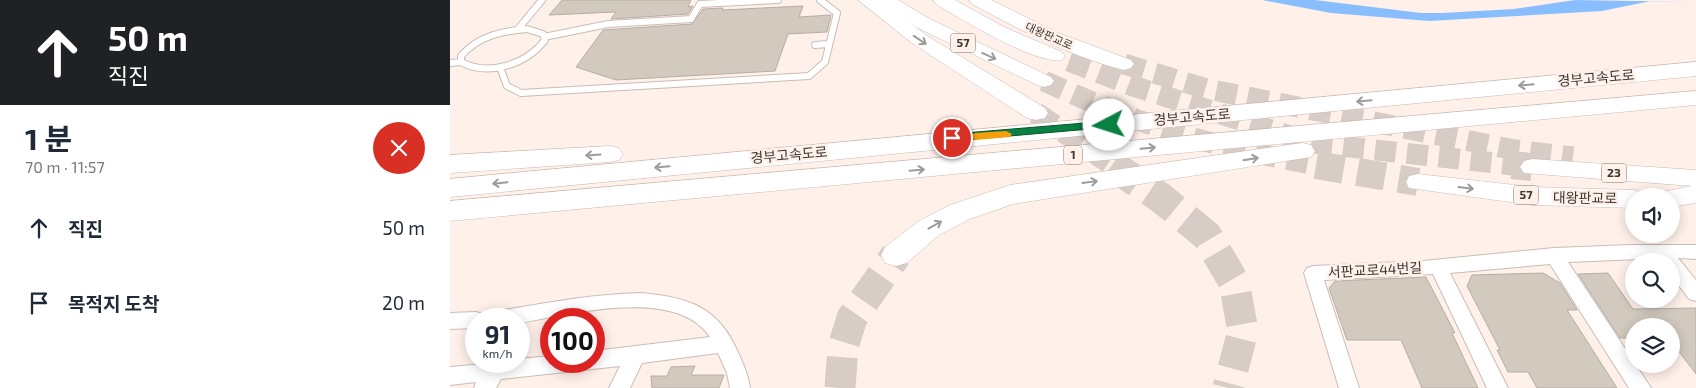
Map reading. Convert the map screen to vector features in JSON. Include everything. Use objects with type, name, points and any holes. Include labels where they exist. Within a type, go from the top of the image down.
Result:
[{"type":"highway","points":[[868,0],[919,39],[1036,113]]},
{"type":"highway","name":"경부고속도로","points":[[450,188],[1696,69]]},
{"type":"highway","points":[[896,255],[929,228],[960,212],[1010,195],[1375,140],[1685,99]]},
{"type":"highway","name":"경부고속도로","points":[[450,211],[1685,99]]},
{"type":"highway","points":[[450,164],[678,149],[991,136]]},
{"type":"highway","points":[[450,226],[874,174]]},
{"type":"main road","name":"57","points":[[885,0],[955,40],[1044,81]]},
{"type":"main road","name":"대왕판교로","points":[[942,0],[973,19],[1020,42],[1069,61]]},
{"type":"main road","name":"대왕판교로","points":[[978,0],[1041,33],[1086,52],[1124,64]]},
{"type":"main road","points":[[1573,157],[1696,168]]},
{"type":"main road","name":"대왕판교로","points":[[1532,167],[1696,178]]},
{"type":"main road","name":"대왕판교로","points":[[1418,182],[1532,196],[1625,198]]},
{"type":"main road","points":[[1680,197],[1696,194]]},
{"type":"street","name":"서판교로44번길","points":[[1349,388],[1313,273],[1438,267],[1607,251],[1625,253]]},
{"type":"street","name":"서판교로44번길","points":[[1680,255],[1696,252]]},
{"type":"street","points":[[1554,255],[1641,388]]},
{"type":"street","name":"서판교로44번길","points":[[1438,267],[1498,388]]},
{"type":"street","points":[[1680,273],[1696,294]]},
{"type":"street","points":[[530,314],[595,302],[627,299],[678,306],[698,314],[712,326],[736,368],[740,388]]},
{"type":"street","points":[[450,321],[465,320]]},
{"type":"street","points":[[605,359],[724,344]]},
{"type":"street","points":[[619,388],[635,356]]},
{"type":"street","points":[[450,376],[489,380],[540,370]]},
{"type":"lane","points":[[518,30],[542,0]]},
{"type":"lane","points":[[544,38],[608,24],[691,19],[700,4],[778,0]]},
{"type":"lane","points":[[500,67],[507,86],[521,93],[809,76],[825,62],[837,12],[820,0]]},
{"type":"lane","points":[[461,62],[461,56],[465,50],[474,43],[500,32],[518,30],[537,31],[544,38]]},
{"type":"lane","points":[[450,63],[461,62],[475,68],[500,67],[514,63],[536,52],[542,46],[544,38]]},
{"type":"lane","points":[[815,45],[828,44]]},
{"type":"water","points":[[1262,0],[1315,0],[1421,13],[1514,9],[1575,0],[1650,1],[1602,11],[1429,21],[1331,13]]},
{"type":"building","points":[[562,0],[691,0],[688,7],[693,6],[688,14],[611,19],[616,12],[549,15]]},
{"type":"building","points":[[803,6],[799,17],[831,15],[827,32],[788,34],[775,71],[616,80],[576,67],[603,30],[692,24],[703,9],[723,8],[722,10]]},
{"type":"building","points":[[1543,273],[1560,283],[1577,310],[1567,310],[1617,388],[1537,388],[1528,372],[1508,372],[1497,350],[1500,350],[1467,286],[1472,275]]},
{"type":"building","points":[[1608,273],[1625,297],[1625,308],[1696,308],[1696,374],[1680,353],[1680,318],[1625,318],[1625,338],[1620,338],[1578,274]]},
{"type":"building","points":[[1426,277],[1455,333],[1452,333],[1478,388],[1422,388],[1401,340],[1347,340],[1329,288],[1335,281]]},
{"type":"building","points":[[695,366],[691,375],[724,375],[719,388],[652,388],[651,376],[667,376],[671,367]]},
{"type":"tunnel","points":[[1069,61],[1133,86],[1312,143],[1523,166]]},
{"type":"tunnel","points":[[1124,64],[1207,89],[1515,150],[1573,157]]},
{"type":"tunnel","points":[[1044,81],[1091,102],[1190,137],[1247,151],[1323,166]]},
{"type":"tunnel","points":[[1036,113],[1114,166]]},
{"type":"tunnel","points":[[1112,165],[1161,198],[1207,236],[1234,282],[1243,331],[1228,388]]},
{"type":"tunnel","points":[[1316,165],[1418,182]]},
{"type":"tunnel","points":[[1512,165],[1532,167]]},
{"type":"tunnel","points":[[840,388],[843,347],[852,318],[896,255]]},
{"type":"slow traffic","points":[[975,136],[1006,134]]},
{"type":"route","points":[[952,138],[1109,125]]}]
